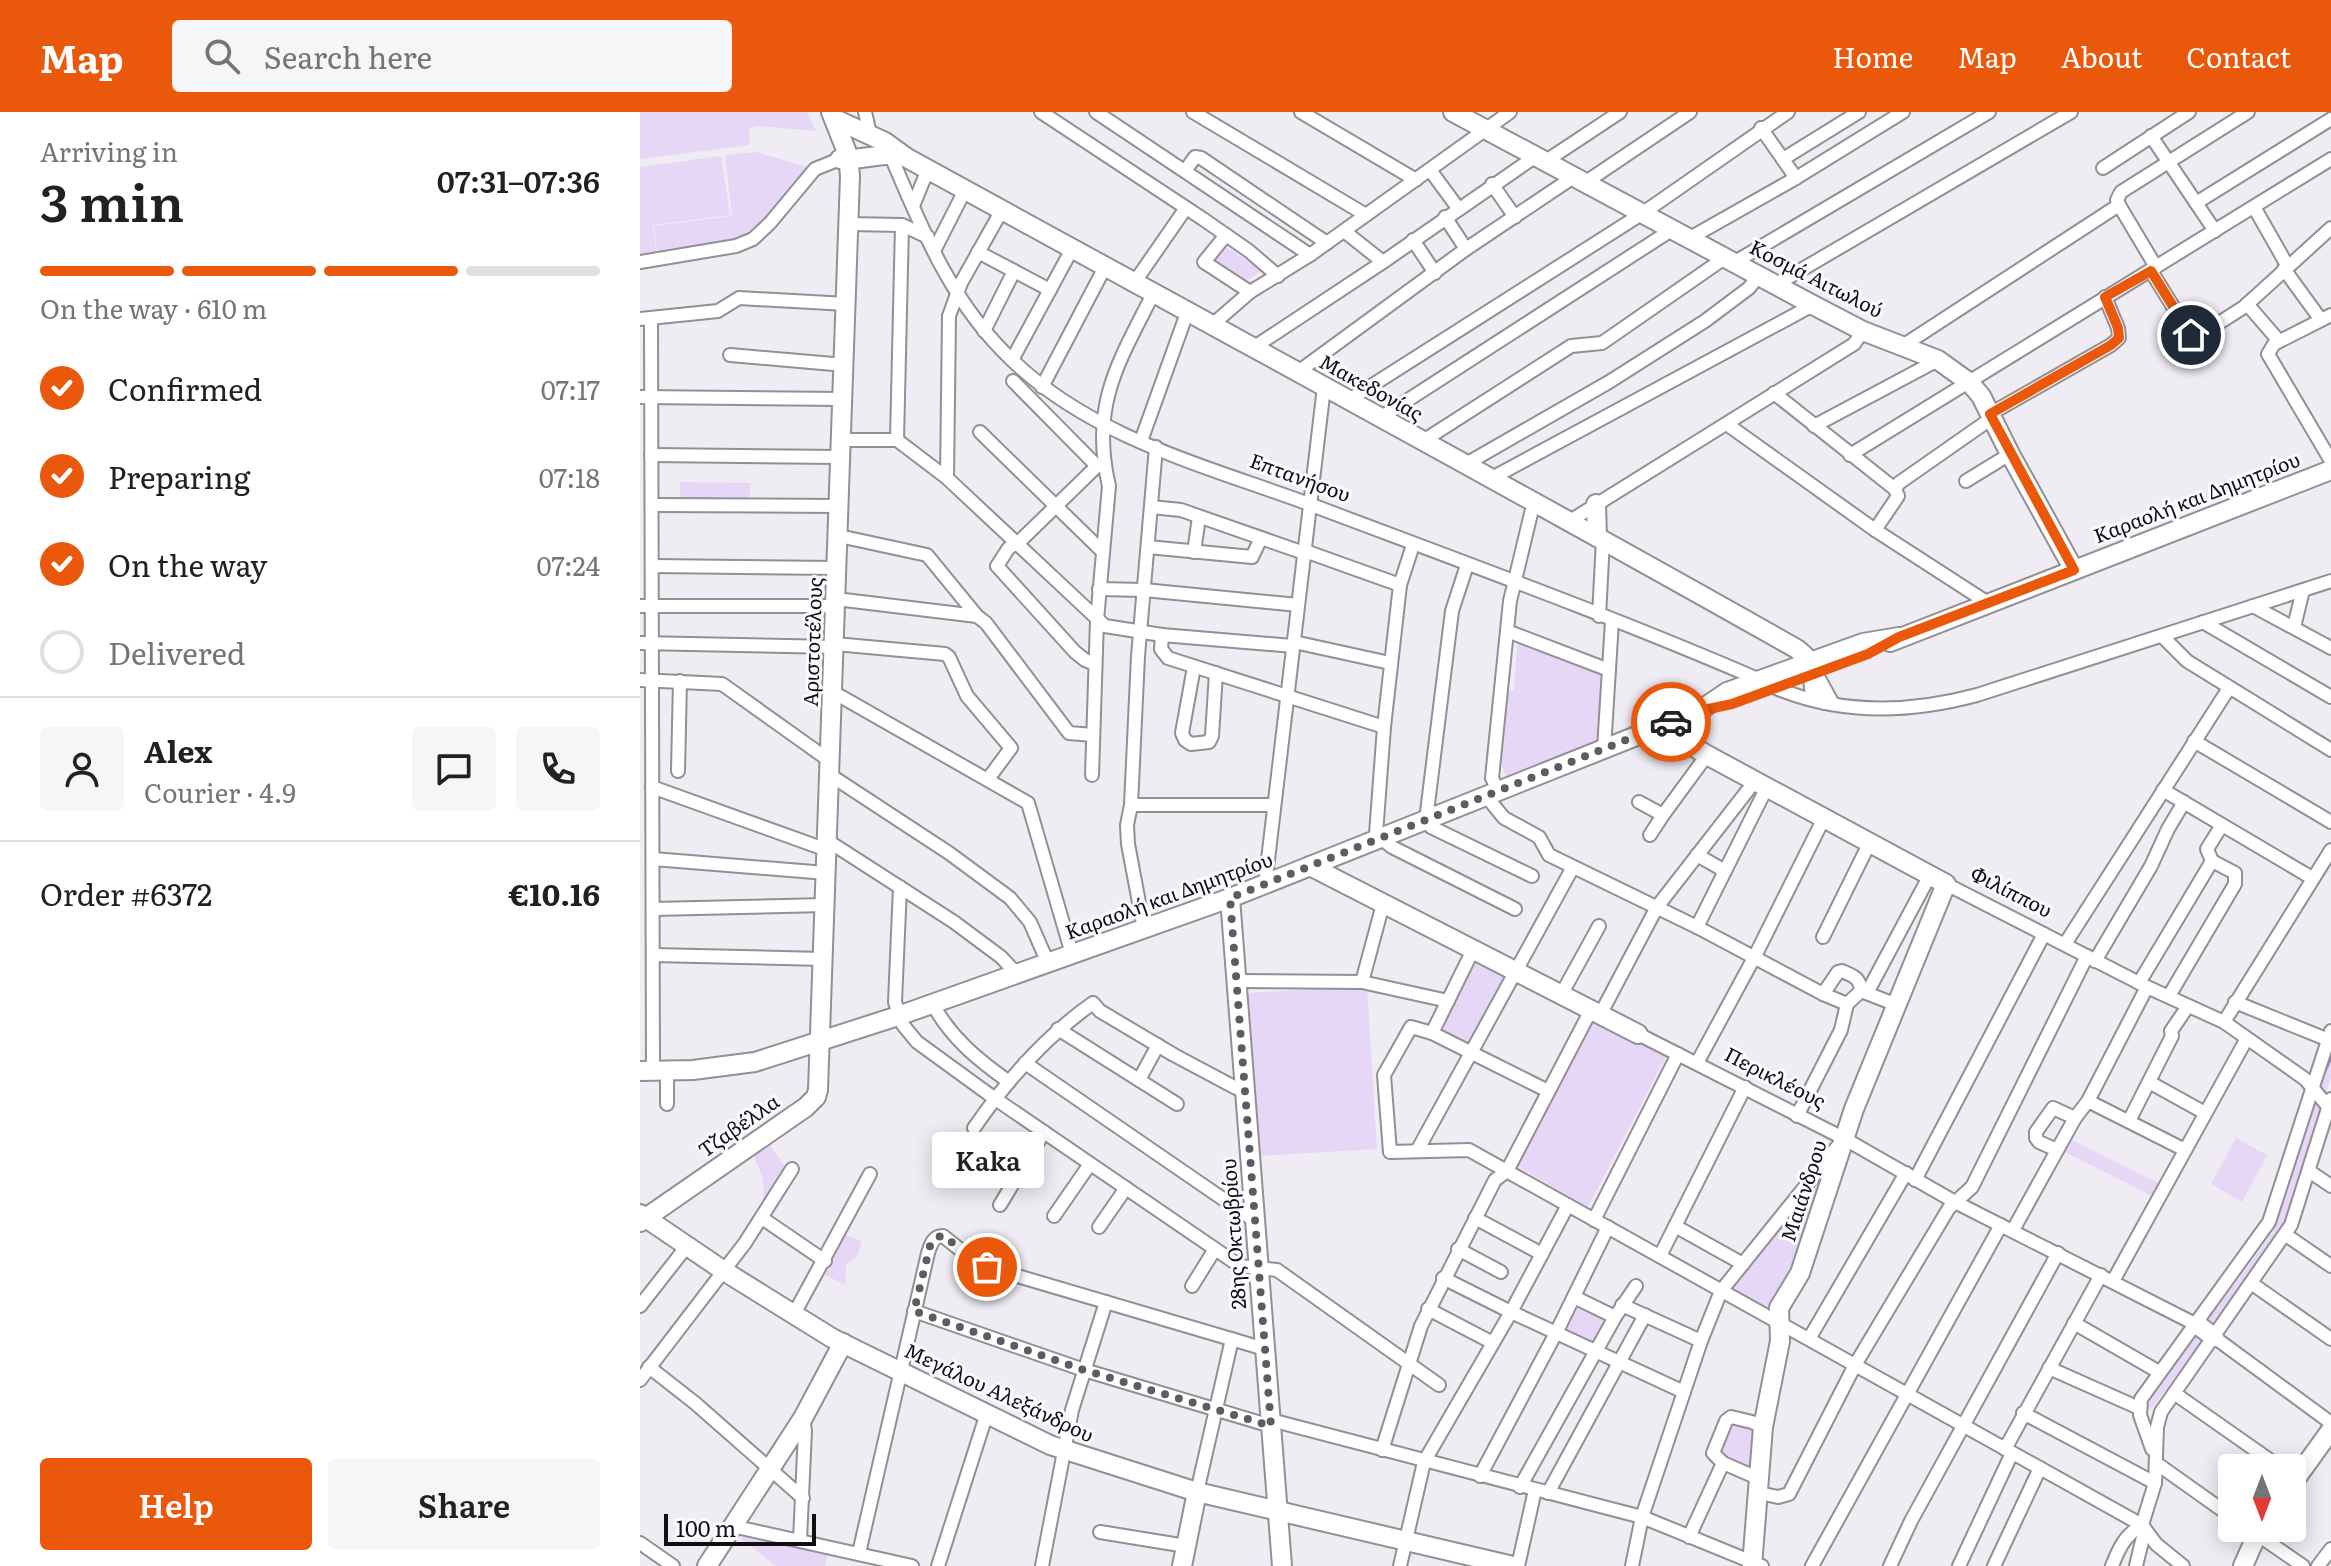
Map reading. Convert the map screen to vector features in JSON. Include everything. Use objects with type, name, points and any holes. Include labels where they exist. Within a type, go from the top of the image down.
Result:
[{"type":"street","name":"Επτανήσου","points":[[865,112],[888,147],[956,294],[984,331],[1042,387],[1102,425],[1606,618],[1768,684],[1828,704],[1898,709],[1945,703],[2331,581]]},
{"type":"street","points":[[1041,112],[1226,235],[1278,276]]},
{"type":"street","points":[[1096,112],[1310,255]]},
{"type":"street","points":[[1193,112],[1366,215]]},
{"type":"street","points":[[1301,112],[1416,180]]},
{"type":"street","name":"Κοσμά Αιτωλού","points":[[1453,112],[1863,331],[1938,360],[1970,383],[1981,396],[2074,570]]},
{"type":"street","points":[[1212,325],[1250,292],[1310,255],[1510,112]]},
{"type":"street","points":[[1253,348],[1383,262],[1492,184],[1620,112]]},
{"type":"street","points":[[1298,372],[1466,249],[1690,112]]},
{"type":"street","points":[[1349,400],[1643,213],[1788,112]]},
{"type":"street","points":[[1783,159],[1859,112]]},
{"type":"street","points":[[1380,418],[1682,234],[1796,178],[1903,112]]},
{"type":"street","points":[[1423,441],[1571,346],[1602,343],[1730,260],[1989,112]]},
{"type":"street","points":[[1777,284],[2071,112]]},
{"type":"street","points":[[2103,168],[2189,112]]},
{"type":"street","points":[[2248,112],[2121,192],[2117,200],[2186,328],[2195,337],[2247,304],[2331,228]]},
{"type":"street","name":"Μακεδονίας","points":[[829,114],[1797,649],[1812,670]]},
{"type":"street","name":"Αριστοτέλους","points":[[820,1041],[849,245],[846,158],[829,114]]},
{"type":"street","points":[[2196,203],[2331,119]]},
{"type":"street","points":[[1761,128],[1796,178]]},
{"type":"street","points":[[2151,136],[2215,231]]},
{"type":"street","points":[[640,262],[736,246],[753,239],[815,169],[888,147]]},
{"type":"street","name":"Αριστοτέλους","points":[[846,158],[842,223],[849,245]]},
{"type":"street","points":[[1185,171],[1190,160],[1201,158],[1327,243]]},
{"type":"street","points":[[1850,455],[2331,159]]},
{"type":"street","points":[[1430,170],[1458,208]]},
{"type":"street","points":[[913,206],[924,179],[931,171]]},
{"type":"street","points":[[1492,184],[1515,217]]},
{"type":"street","points":[[934,251],[965,190]]},
{"type":"street","points":[[1904,345],[2119,205]]},
{"type":"street","points":[[2254,207],[2286,267],[2326,318],[2279,341],[2268,350],[2269,359],[2331,461]]},
{"type":"street","points":[[1134,283],[1186,208]]},
{"type":"street","points":[[947,478],[949,316],[956,294],[1002,210]]},
{"type":"street","points":[[1445,217],[1466,249]]},
{"type":"street","points":[[849,224],[902,225],[928,237]]},
{"type":"street","points":[[897,440],[902,225]]},
{"type":"street","points":[[1344,231],[1383,262]]},
{"type":"street","points":[[1226,235],[1204,262],[1250,292]]},
{"type":"street","points":[[1413,240],[1435,273]]},
{"type":"street","points":[[1012,360],[1072,249]]},
{"type":"street","points":[[978,252],[1050,290]]},
{"type":"street","points":[[1042,387],[1105,267]]},
{"type":"street","points":[[984,331],[1014,271]]},
{"type":"street","points":[[1466,464],[1609,382],[1705,321],[1749,288],[1759,275]]},
{"type":"street","points":[[1095,664],[1075,652],[997,566],[1008,549],[1100,465],[1102,425],[1118,364],[1153,294]]},
{"type":"street","points":[[1895,489],[1991,416],[2119,338],[2105,297]]},
{"type":"street","points":[[667,1104],[653,1071],[646,991],[653,955],[646,941],[653,909],[646,828],[652,787],[646,772],[646,606],[652,566],[646,552],[652,505],[646,472],[651,455],[646,397],[646,318],[718,311],[739,298],[847,304]]},
{"type":"street","points":[[2247,304],[2279,341]]},
{"type":"street","points":[[1490,479],[1813,305]]},
{"type":"street","points":[[1141,441],[1187,313]]},
{"type":"street","points":[[1570,521],[1854,344],[1863,331]]},
{"type":"street","points":[[730,355],[845,365]]},
{"type":"street","points":[[1814,426],[1938,360]]},
{"type":"street","points":[[1013,381],[1100,465],[1109,486],[1097,620],[1092,775]]},
{"type":"street","points":[[1265,885],[1324,387]]},
{"type":"street","points":[[1774,393],[1895,489],[1898,496],[1875,530]]},
{"type":"street","points":[[646,397],[843,399]]},
{"type":"street","points":[[1728,425],[1875,530],[1988,603]]},
{"type":"street","points":[[980,432],[1103,552]]},
{"type":"street","points":[[651,455],[842,448],[897,440],[947,478],[1108,627],[1140,633],[1294,644],[1390,663]]},
{"type":"street","points":[[1144,929],[1127,825],[1131,805],[1140,633],[1156,447]]},
{"type":"street","points":[[1966,481],[2010,454]]},
{"type":"street","name":"Καραολή και Δημητρίου","points":[[653,1071],[727,1067],[755,1062],[898,1016],[1144,929],[1265,885],[1699,711],[1727,692],[1768,684],[1812,670],[1863,643],[1899,637],[2331,470]]},
{"type":"street","points":[[1534,501],[1514,583],[1492,778],[1492,794],[1504,818],[1539,837],[1549,855],[1847,1004]]},
{"type":"street","points":[[1596,504],[1609,670],[1604,749]]},
{"type":"street","points":[[652,505],[840,506]]},
{"type":"street","points":[[1151,507],[1177,509],[1400,585]]},
{"type":"street","points":[[1194,552],[1199,517]]},
{"type":"street","points":[[839,536],[927,555],[986,623],[1069,733],[1093,735]]},
{"type":"street","points":[[1148,547],[1252,557],[1261,538]]},
{"type":"street","points":[[1413,545],[1400,585],[1390,663],[1376,835],[1515,909]]},
{"type":"street","points":[[1467,565],[1452,611],[1426,820],[1431,827],[1532,876]]},
{"type":"street","points":[[652,566],[837,568]]},
{"type":"street","points":[[1099,589],[1144,590],[1298,605]]},
{"type":"street","points":[[2294,627],[2303,590]]},
{"type":"street","points":[[646,606],[836,603],[977,616]]},
{"type":"street","points":[[2253,606],[2331,648]]},
{"type":"street","points":[[2203,622],[2331,697]]},
{"type":"street","points":[[1507,631],[1609,670]]},
{"type":"street","points":[[1162,635],[1163,655],[1287,698],[1384,727]]},
{"type":"street","points":[[2162,636],[2187,661],[2331,750]]},
{"type":"street","points":[[646,643],[835,645],[945,654],[967,696],[1011,748],[988,779]]},
{"type":"street","points":[[1194,667],[1182,733],[1191,744],[1209,742],[1212,736],[1216,673]]},
{"type":"street","points":[[1812,670],[1811,689],[1828,704]]},
{"type":"street","points":[[646,680],[722,684],[830,768],[1010,898],[1030,922],[1048,963]]},
{"type":"street","points":[[678,771],[680,681]]},
{"type":"street","points":[[2065,944],[2229,688]]},
{"type":"street","points":[[833,692],[1023,798],[1030,805],[1072,954]]},
{"type":"street","name":"Φιλίππου","points":[[1660,726],[1707,755],[1938,879],[2143,985],[2224,1022],[2305,1079],[2330,1105]]},
{"type":"street","points":[[2194,741],[2331,822]]},
{"type":"street","points":[[1650,835],[1707,755]]},
{"type":"street","points":[[1382,1450],[1428,1309],[1495,1180],[1507,1171],[1548,1091],[1657,907],[1697,855],[1761,784]]},
{"type":"street","points":[[1697,927],[1725,871],[1761,784]]},
{"type":"street","points":[[652,787],[827,845],[900,887],[995,952],[1017,974]]},
{"type":"street","points":[[2163,790],[2312,878]]},
{"type":"street","points":[[1639,802],[1663,815]]},
{"type":"street","points":[[1763,1427],[1737,1417],[1726,1421],[1713,1453],[1723,1463],[1778,1497],[1789,1494],[1855,1365],[1955,1202],[1972,1187],[2091,958],[2151,866],[2184,802]]},
{"type":"street","points":[[1131,805],[1274,805]]},
{"type":"street","points":[[1697,1063],[1824,818]]},
{"type":"street","points":[[2169,996],[2236,877],[2235,873],[2212,861],[2207,849],[2222,825]]},
{"type":"street","points":[[1823,937],[1870,842]]},
{"type":"street","points":[[2224,1022],[2331,850]]},
{"type":"street","points":[[1697,855],[1725,871]]},
{"type":"street","points":[[1812,1566],[1906,1394],[2088,1101],[2143,985],[2212,861]]},
{"type":"street","points":[[648,862],[826,873]]},
{"type":"street","name":"Περικλέους","points":[[1310,866],[1745,1087],[1845,1139],[1955,1202],[2204,1329],[2331,1423]]},
{"type":"street","points":[[1417,1151],[1573,867]]},
{"type":"street","points":[[1797,1116],[1841,1030],[1847,1004],[1864,992],[1938,879]]},
{"type":"street","name":"Μαιάνδρου","points":[[1756,1565],[1763,1427],[1780,1341],[1779,1308],[1800,1273],[1845,1139],[1897,1005],[1938,879]]},
{"type":"street","points":[[900,887],[895,997],[898,1016],[913,1039],[1240,1266],[1277,1270],[1439,1385]]},
{"type":"street","name":"28ης Οκτωβρίου","points":[[1230,898],[1282,1566]]},
{"type":"street","points":[[1362,982],[1383,904]]},
{"type":"street","points":[[653,909],[825,905]]},
{"type":"street","points":[[1561,995],[1599,926]]},
{"type":"street","points":[[1809,1339],[1910,1177],[2044,934]]},
{"type":"street","points":[[1432,1033],[1473,950]]},
{"type":"street","points":[[653,955],[823,959]]},
{"type":"street","points":[[1823,994],[1838,972],[1842,971],[1857,978],[1864,992]]},
{"type":"street","points":[[1237,981],[1362,982],[1448,1001]]},
{"type":"street","points":[[1864,992],[1897,1005]]},
{"type":"street","points":[[2136,1566],[2143,1537],[2142,1525],[2155,1483],[2157,1427],[2161,1412],[2174,1393],[2204,1329],[2269,1222],[2330,1037],[2235,1002]]},
{"type":"street","points":[[932,1003],[958,1040],[1009,1082]]},
{"type":"street","points":[[974,1128],[994,1098],[1025,1063],[1058,1029],[1093,1003],[1100,1011],[1158,1045],[1236,1088],[1245,1088]]},
{"type":"street","points":[[2129,1121],[2172,1036],[2171,1031],[2188,1006]]},
{"type":"street","points":[[1548,1091],[1432,1033],[1411,1027],[1384,1075],[1390,1152],[1469,1150],[2142,1525],[2156,1544],[2183,1566]]},
{"type":"street","points":[[1058,1029],[1177,1104]]},
{"type":"street","points":[[2113,1281],[2246,1040]]},
{"type":"street","name":"Τζαβέλλα","points":[[642,1218],[813,1101],[818,1090],[820,1041]]},
{"type":"street","points":[[1139,1080],[1158,1045]]},
{"type":"street","points":[[1594,1220],[1678,1054]]},
{"type":"street","points":[[1025,1063],[1255,1221]]},
{"type":"street","points":[[2149,1082],[2205,1113]]},
{"type":"street","points":[[1660,1256],[1745,1087]]},
{"type":"street","points":[[2088,1101],[2185,1150]]},
{"type":"street","points":[[2218,1507],[2156,1463],[2139,1408],[2141,1399],[2159,1372],[2251,1283],[2286,1235],[2294,1221],[2330,1105]]},
{"type":"street","points":[[2057,1150],[2039,1142],[2036,1132],[2053,1108],[2059,1108],[2075,1118]]},
{"type":"street","points":[[1000,1205],[1044,1132]]},
{"type":"street","points":[[1632,1566],[1642,1517],[1721,1291],[1845,1139]]},
{"type":"street","points":[[1054,1216],[1090,1164]]},
{"type":"street","points":[[792,1169],[724,1271],[644,1372],[695,1403],[803,1498]]},
{"type":"street","points":[[2309,1171],[2331,1186]]},
{"type":"street","points":[[794,1314],[870,1174]]},
{"type":"street","points":[[1099,1227],[1126,1188]]},
{"type":"street","points":[[1400,1566],[1424,1462],[1511,1312],[1568,1205]]},
{"type":"street","name":"Μεγάλου Αλεξάνδρου","points":[[642,1218],[843,1343],[986,1416],[1063,1451],[1197,1492],[1515,1566]]},
{"type":"street","points":[[762,1218],[825,1261]]},
{"type":"street","points":[[1475,1218],[1542,1254]]},
{"type":"street","points":[[1675,1226],[1743,1264]]},
{"type":"street","points":[[1480,1476],[1608,1227]]},
{"type":"street","points":[[2286,1235],[2331,1266]]},
{"type":"street","points":[[859,1553],[933,1241],[943,1236],[987,1267],[1265,1349]]},
{"type":"street","points":[[640,1306],[687,1246]]},
{"type":"street","points":[[1192,1286],[1215,1249]]},
{"type":"street","points":[[1458,1249],[1501,1272]]},
{"type":"street","points":[[1890,1566],[1911,1521],[2058,1253]]},
{"type":"street","points":[[1959,1566],[2023,1413],[2101,1275]]},
{"type":"street","points":[[1443,1278],[1684,1392]]},
{"type":"street","points":[[2251,1283],[2331,1339]]},
{"type":"street","points":[[1520,1487],[1615,1317],[1636,1286]]},
{"type":"street","points":[[1574,1297],[1615,1317]]},
{"type":"street","points":[[1042,1566],[1063,1451],[1106,1302]]},
{"type":"street","points":[[1622,1305],[1701,1341]]},
{"type":"street","points":[[1428,1309],[1493,1343]]},
{"type":"street","points":[[914,1311],[1084,1370],[1215,1410],[1642,1517],[1756,1565]]},
{"type":"street","points":[[1515,1566],[1541,1492],[1621,1363],[1645,1315]]},
{"type":"street","points":[[2074,1323],[2159,1372]]},
{"type":"street","points":[[1182,1566],[1232,1339]]},
{"type":"street","points":[[707,1566],[803,1418],[843,1343]]},
{"type":"street","points":[[2049,1368],[2139,1408]]},
{"type":"street","points":[[2174,1393],[2258,1454]]},
{"type":"street","points":[[2023,1413],[2155,1483]]},
{"type":"street","points":[[938,1566],[986,1416]]},
{"type":"street","points":[[800,1540],[803,1418]]},
{"type":"street","points":[[2306,1459],[2331,1430]]},
{"type":"street","points":[[1689,1537],[1723,1463]]},
{"type":"street","points":[[1994,1566],[2040,1468]]},
{"type":"street","points":[[2112,1566],[2121,1543],[2142,1525]]},
{"type":"street","points":[[732,1526],[912,1566]]},
{"type":"street","points":[[1100,1532],[1186,1546]]},
{"type":"street","points":[[2243,1566],[2251,1542]]},
{"type":"street","points":[[2271,1542],[2303,1566]]},
{"type":"street","points":[[640,1543],[673,1566]]},
{"type":"street","points":[[2318,1566],[2331,1549]]},
{"type":"shaded area","points":[[640,112],[807,112],[816,131],[760,126],[749,128],[750,145],[640,159]]},
{"type":"shaded area","points":[[756,152],[815,169],[753,239],[658,259],[654,226],[732,216],[725,155]]},
{"type":"shaded area","points":[[721,156],[730,215],[653,225],[657,258],[640,261],[640,167]]},
{"type":"shaded area","points":[[1224,246],[1263,270],[1245,282],[1211,261]]},
{"type":"shaded area","points":[[680,482],[750,483],[750,500],[680,500]]},
{"type":"shaded area","points":[[1520,642],[1605,673],[1601,740],[1507,780],[1501,762],[1508,691],[1514,690],[1517,646]]},
{"type":"shaded area","points":[[1479,952],[1509,967],[1468,1047],[1438,1033]]},
{"type":"shaded area","points":[[1367,986],[1377,1149],[1258,1156],[1248,993]]},
{"type":"shaded area","points":[[1593,1019],[1666,1057],[1588,1207],[1516,1165]]},
{"type":"shaded area","points":[[2331,1051],[2331,1077],[2282,1234],[2148,1410],[2147,1403],[2274,1231]]},
{"type":"shaded area","points":[[2236,1138],[2267,1155],[2242,1202],[2211,1184]]},
{"type":"shaded area","points":[[2070,1139],[2160,1184],[2154,1197],[2063,1151]]},
{"type":"shaded area","points":[[770,1145],[787,1169],[764,1205],[763,1179],[754,1156]]},
{"type":"shaded area","points":[[1823,1178],[1806,1235],[1767,1311],[1731,1289]]},
{"type":"shaded area","points":[[845,1235],[862,1241],[857,1257],[846,1264],[845,1285],[825,1275]]},
{"type":"shaded area","points":[[1577,1303],[1610,1319],[1594,1347],[1562,1331]]},
{"type":"shaded area","points":[[1736,1418],[1758,1432],[1756,1472],[1717,1450]]},
{"type":"shaded area","points":[[742,1537],[828,1554],[825,1566],[776,1566]]},
{"type":"waterway","points":[[2323,1075],[2331,1058]]},
{"type":"way so far","points":[[987,1267],[944,1236],[937,1237],[930,1246],[914,1311],[1084,1370],[1271,1426],[1230,898],[1671,722]]},
{"type":"place","name":"Kaka","points":[[987,1267]]},
{"type":"route","points":[[1671,722],[1699,711],[1732,704],[1868,654],[1899,637],[2074,570],[1990,414],[2119,338],[2105,297],[2151,271],[2191,335]]}]
